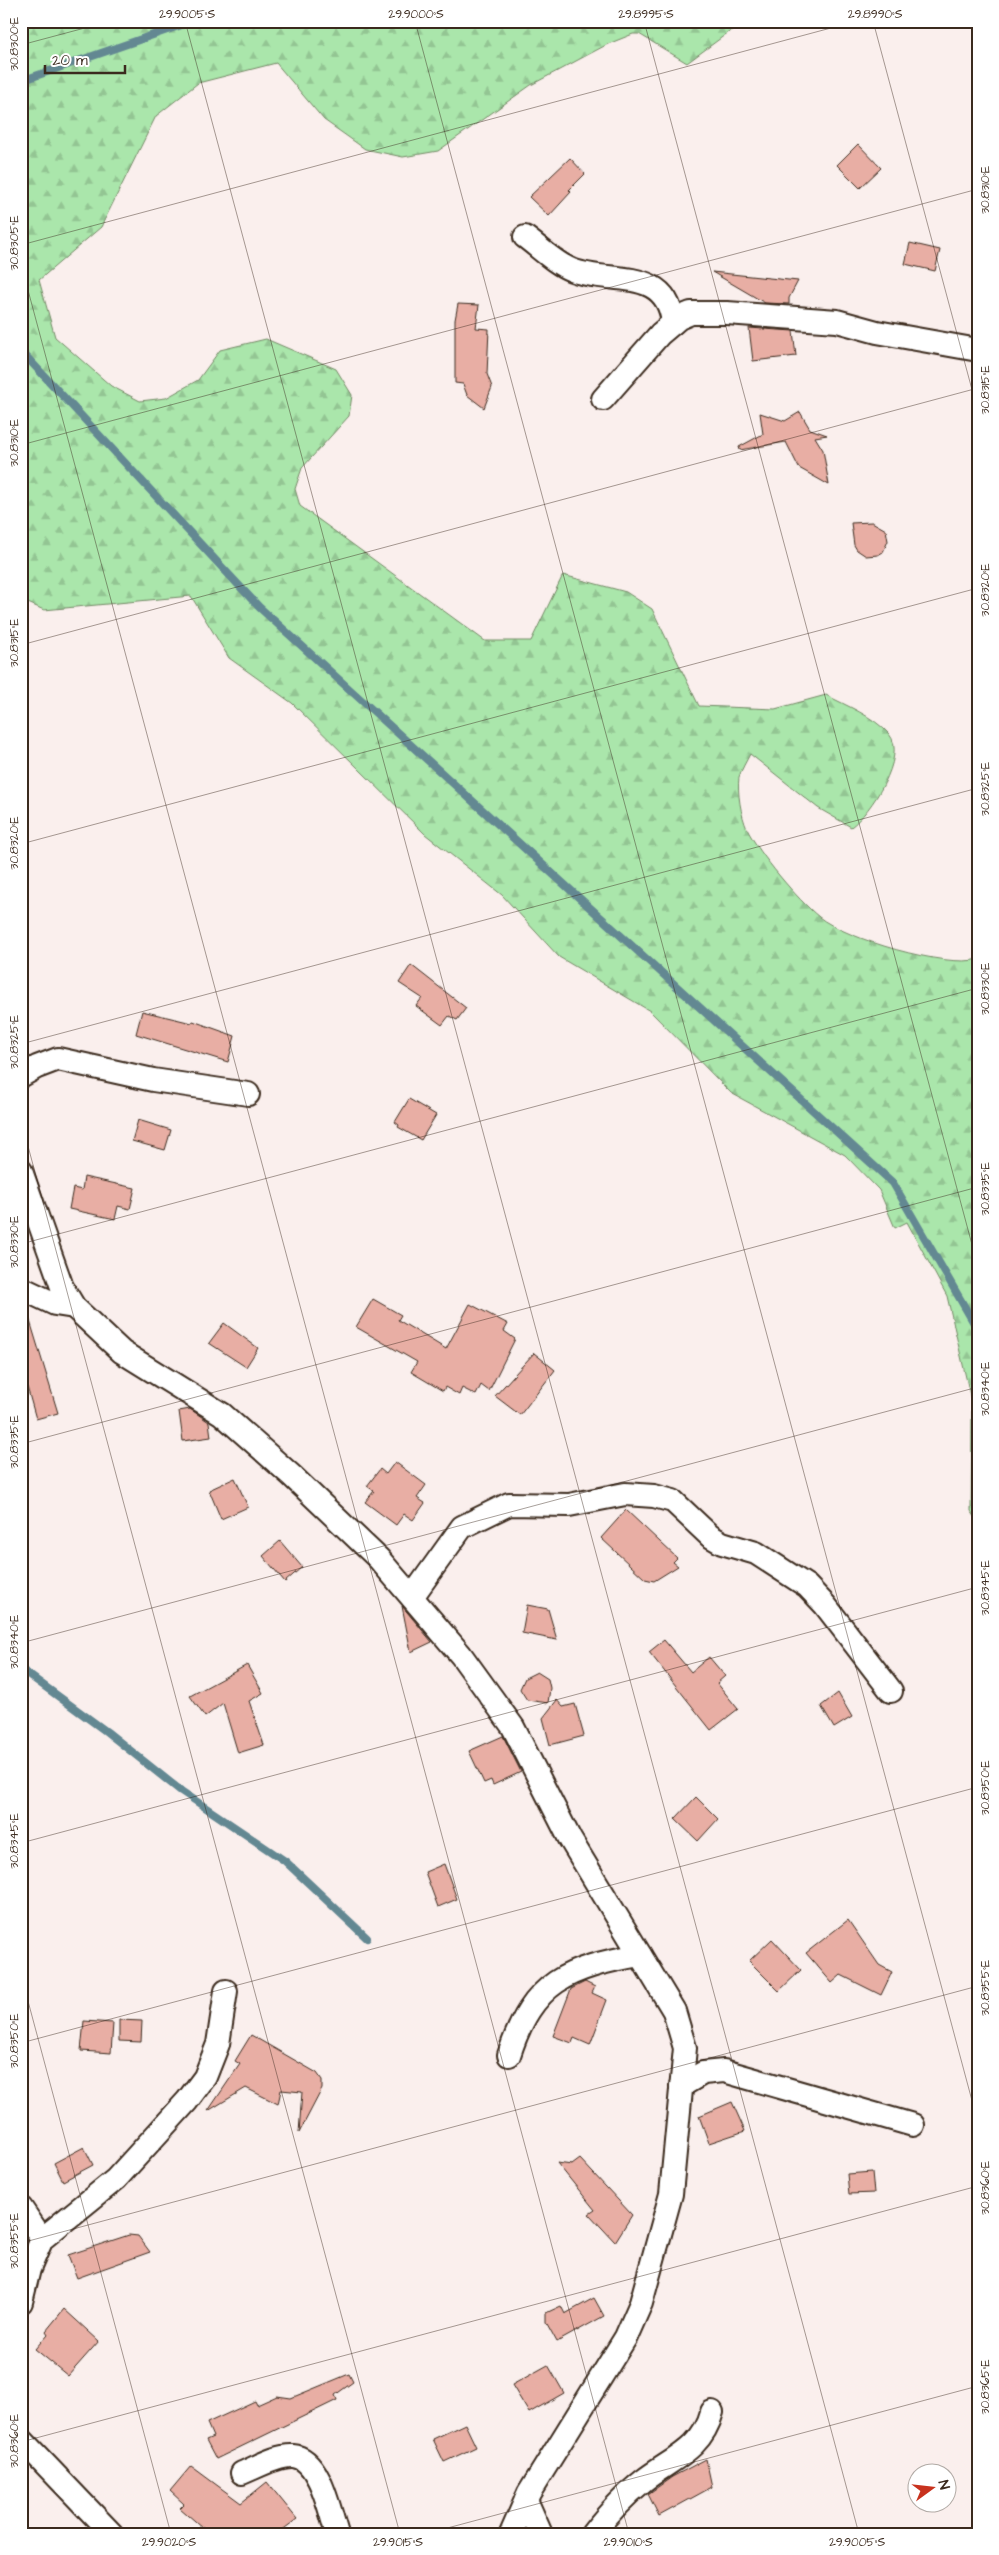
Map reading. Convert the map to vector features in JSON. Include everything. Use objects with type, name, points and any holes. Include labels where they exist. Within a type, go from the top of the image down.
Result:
[{"type":"street","points":[[525,237],[570,270],[602,278],[631,278],[652,286],[672,311],[673,324]]},
{"type":"street","points":[[603,399],[660,334],[691,313],[727,313],[837,321],[877,332],[978,350]]},
{"type":"street","points":[[21,1076],[36,1067],[58,1060],[153,1080],[248,1094]]},
{"type":"street","points":[[21,1170],[62,1287],[74,1306],[122,1352],[222,1414],[379,1559],[461,1655],[513,1727],[570,1839],[674,2011],[685,2048],[670,2194],[641,2303],[626,2337],[588,2396],[526,2500],[511,2534]]},
{"type":"street","points":[[21,1288],[55,1304],[74,1306]]},
{"type":"street","points":[[412,1597],[462,1527],[510,1504],[569,1505],[625,1494],[654,1496],[673,1501],[710,1536],[722,1543],[756,1553],[807,1586],[825,1605],[891,1692]]},
{"type":"street","points":[[508,2055],[516,2032],[524,2017],[542,1992],[557,1980],[596,1963],[640,1955]]},
{"type":"street","points":[[21,2302],[29,2269],[42,2239],[82,2209],[116,2179],[199,2085],[214,2060],[226,1991]]},
{"type":"street","points":[[681,2086],[703,2073],[724,2071],[913,2125]]},
{"type":"street","points":[[21,2208],[42,2239]]},
{"type":"street","points":[[592,2534],[606,2516],[643,2481],[693,2446],[708,2429],[712,2412]]},
{"type":"street","points":[[21,2439],[112,2534]]},
{"type":"street","points":[[242,2473],[281,2458],[294,2456],[304,2460],[312,2467],[322,2485],[337,2534]]},
{"type":"street","points":[[526,2500],[541,2534]]},
{"type":"green space","points":[[21,21],[744,21],[687,63],[639,34],[633,34],[608,44],[531,85],[438,151],[403,157],[365,149],[324,120],[276,63],[198,83],[156,116],[101,227],[39,280],[55,337],[111,386],[140,401],[166,398],[198,380],[220,350],[266,339],[336,369],[352,395],[349,416],[302,468],[295,489],[300,506],[485,641],[531,641],[563,575],[626,592],[652,609],[699,706],[775,709],[826,695],[868,717],[889,734],[894,744],[894,756],[884,784],[868,810],[851,827],[818,808],[750,754],[739,777],[739,797],[741,811],[753,840],[790,888],[819,917],[850,934],[896,950],[944,960],[963,961],[978,959],[978,1521],[971,1511],[972,1405],[947,1296],[907,1222],[895,1228],[879,1190],[845,1155],[731,1093],[650,1011],[559,957],[502,895],[425,834],[292,703],[229,658],[191,596],[44,610],[21,600]]},
{"type":"building","points":[[858,144],[881,168],[860,188],[837,165]]},
{"type":"building","points":[[570,158],[585,174],[569,190],[571,192],[549,216],[529,197]]},
{"type":"building","points":[[910,243],[940,250],[935,271],[905,264]]},
{"type":"building","points":[[712,272],[798,281],[789,298],[789,304],[765,303]]},
{"type":"building","points":[[458,304],[479,305],[476,328],[489,329],[487,374],[492,387],[484,408],[467,395],[463,384],[455,383],[455,320]]},
{"type":"building","points":[[749,328],[793,331],[796,356],[753,361]]},
{"type":"building","points":[[800,412],[810,429],[827,435],[815,437],[823,450],[829,485],[799,468],[786,442],[740,450],[739,447],[763,434],[760,413],[785,421]]},
{"type":"building","points":[[872,522],[886,530],[888,541],[883,552],[878,555],[866,556],[857,550],[854,545],[851,523]]},
{"type":"building","points":[[411,965],[466,1008],[457,1020],[449,1016],[442,1025],[416,1006],[422,998],[399,983]]},
{"type":"building","points":[[142,1011],[192,1023],[193,1021],[235,1036],[228,1062],[136,1034]]},
{"type":"building","points":[[409,1099],[436,1115],[421,1140],[398,1127],[399,1125],[395,1122]]},
{"type":"building","points":[[138,1120],[171,1130],[165,1150],[132,1141]]},
{"type":"building","points":[[84,1177],[135,1188],[130,1209],[118,1206],[115,1219],[69,1209],[73,1188],[82,1190]]},
{"type":"building","points":[[373,1299],[401,1315],[398,1320],[446,1349],[470,1304],[508,1324],[504,1331],[515,1339],[489,1391],[481,1385],[476,1395],[462,1388],[459,1395],[445,1387],[443,1391],[411,1372],[417,1362],[356,1327]]},
{"type":"building","points":[[21,1311],[27,1311],[58,1413],[36,1419],[24,1376],[21,1377]]},
{"type":"building","points":[[224,1323],[258,1348],[246,1367],[209,1343]]},
{"type":"building","points":[[534,1353],[555,1370],[520,1415],[495,1396]]},
{"type":"building","points":[[190,1409],[209,1422],[211,1437],[183,1441],[179,1411]]},
{"type":"building","points":[[395,1462],[426,1485],[417,1498],[425,1503],[413,1520],[404,1514],[396,1525],[365,1502],[374,1491],[367,1486],[380,1469],[386,1474]]},
{"type":"building","points":[[235,1478],[248,1507],[221,1519],[209,1490]]},
{"type":"building","points":[[626,1510],[677,1558],[673,1562],[678,1566],[654,1581],[645,1579],[601,1538]]},
{"type":"building","points":[[280,1541],[302,1567],[285,1582],[263,1556]]},
{"type":"building","points":[[527,1605],[548,1609],[557,1640],[522,1633]]},
{"type":"building","points":[[402,1606],[432,1642],[411,1652]]},
{"type":"building","points":[[664,1640],[691,1672],[709,1657],[725,1676],[717,1683],[738,1709],[711,1730],[649,1652]]},
{"type":"building","points":[[247,1665],[263,1693],[249,1701],[264,1745],[238,1753],[223,1703],[205,1717],[190,1696]]},
{"type":"building","points":[[537,1672],[548,1679],[550,1688],[548,1703],[527,1700],[520,1689],[525,1678]]},
{"type":"building","points":[[838,1693],[852,1717],[834,1728],[821,1706]]},
{"type":"building","points":[[557,1700],[563,1707],[575,1704],[584,1736],[550,1745],[543,1718]]},
{"type":"building","points":[[503,1736],[521,1772],[493,1785],[491,1780],[484,1783],[469,1751]]},
{"type":"building","points":[[696,1797],[718,1819],[698,1841],[675,1819]]},
{"type":"building","points":[[444,1864],[457,1899],[438,1907],[425,1872]]},
{"type":"building","points":[[848,1920],[879,1965],[892,1972],[881,1995],[841,1975],[832,1983],[806,1953]]},
{"type":"building","points":[[772,1939],[801,1970],[779,1991],[749,1961]]},
{"type":"building","points":[[585,1982],[595,1987],[592,1993],[607,2000],[590,2045],[574,2038],[572,2043],[553,2036],[571,1989]]},
{"type":"building","points":[[119,2020],[142,2021],[141,2042],[119,2041]]},
{"type":"building","points":[[84,2021],[113,2023],[111,2053],[81,2051]]},
{"type":"building","points":[[251,2035],[317,2073],[322,2080],[322,2089],[299,2133],[302,2092],[281,2090],[278,2104],[246,2088],[208,2111],[240,2064],[235,2061]]},
{"type":"building","points":[[732,2102],[745,2131],[709,2143],[699,2116]]},
{"type":"building","points":[[84,2147],[93,2165],[63,2181],[54,2163]]},
{"type":"building","points":[[580,2159],[632,2215],[615,2242],[589,2214],[595,2210],[557,2163],[572,2165]]},
{"type":"building","points":[[872,2172],[874,2193],[849,2194],[847,2174]]},
{"type":"building","points":[[129,2235],[138,2236],[150,2252],[77,2278],[68,2255]]},
{"type":"building","points":[[594,2298],[604,2316],[557,2342],[546,2322],[546,2313],[561,2306],[565,2314]]},
{"type":"building","points":[[64,2309],[99,2341],[68,2376],[35,2349],[48,2334],[46,2331]]},
{"type":"building","points":[[548,2365],[564,2393],[529,2413],[512,2385]]},
{"type":"building","points":[[349,2374],[353,2382],[335,2395],[337,2400],[216,2459],[206,2440],[213,2437],[207,2423],[255,2401],[257,2405],[277,2396],[291,2398]]},
{"type":"building","points":[[465,2424],[476,2447],[444,2462],[433,2439]]},
{"type":"building","points":[[706,2459],[712,2487],[659,2516],[648,2494],[672,2477]]},
{"type":"building","points":[[191,2466],[241,2503],[267,2482],[297,2519],[281,2531],[285,2534],[210,2534],[180,2508],[184,2504],[170,2491]]},
{"type":"waterway","points":[[21,81],[193,21]]},
{"type":"waterway","points":[[21,351],[259,607],[893,1183],[978,1330]]},
{"type":"waterway","points":[[21,1669],[107,1732],[181,1791],[285,1861],[367,1938]]}]
